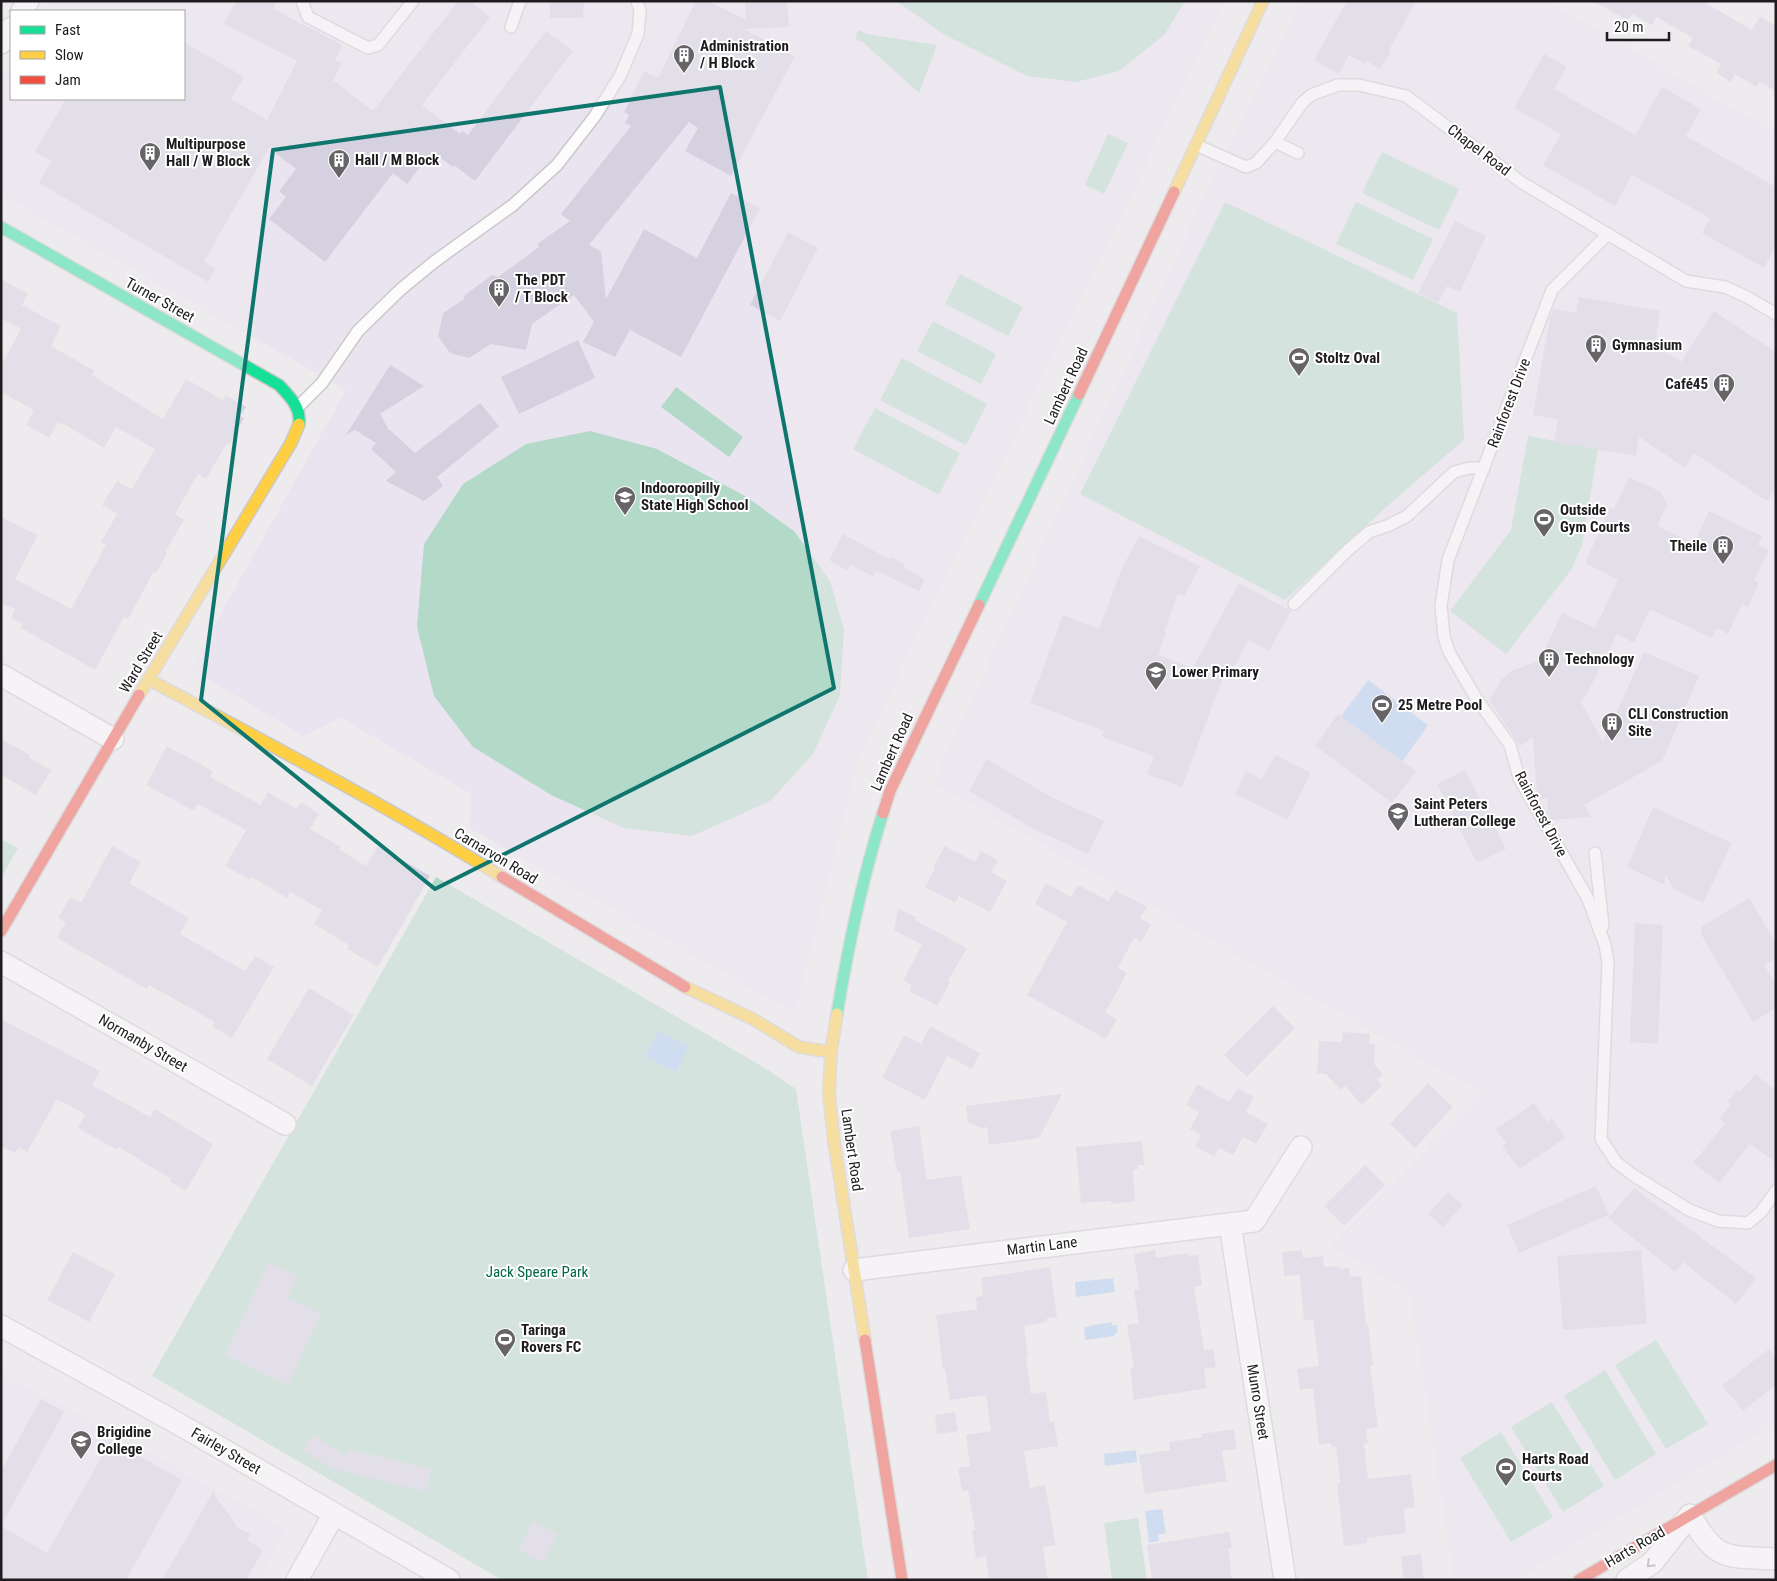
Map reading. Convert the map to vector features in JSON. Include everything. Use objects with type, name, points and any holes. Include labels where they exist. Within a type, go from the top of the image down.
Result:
[{"type":"street","name":"Lambert Road","points":[[902,1580],[834,1142],[829,1094],[831,1052],[852,935],[873,845],[890,791],[1263,1]]},
{"type":"street","points":[[1,43],[10,30]]},
{"type":"street","name":"Turner Street","points":[[1,227],[279,385],[298,407]]},
{"type":"street","name":"Ward Street","points":[[1,931],[148,679],[291,443],[300,425],[298,407]]},
{"type":"street","points":[[1,675],[113,739]]},
{"type":"street","name":"Carnarvon Road","points":[[148,679],[455,848],[676,982],[751,1018],[800,1047],[831,1052]]},
{"type":"street","name":"Normanby Street","points":[[1,962],[285,1124]]},
{"type":"street","name":"Martin Lane","points":[[854,1270],[1254,1221],[1301,1147]]},
{"type":"street","name":"Munro Street","points":[[1230,1224],[1285,1580]]},
{"type":"street","name":"Fairley Street","points":[[1,1326],[169,1418],[449,1580]]},
{"type":"street","name":"Harts Road","points":[[1579,1580],[1776,1465]]},
{"type":"street","points":[[297,1580],[334,1514]]},
{"type":"street","points":[[1690,1515],[1705,1539],[1718,1552],[1728,1555],[1776,1558]]},
{"type":"street","name":"Harts Road","points":[[1627,1580],[1652,1562],[1690,1515]]},
{"type":"lane","points":[[302,1],[308,16],[368,48],[378,45],[414,1]]},
{"type":"lane","points":[[511,27],[520,1]]},
{"type":"lane","points":[[298,407],[322,383],[358,331],[400,290],[434,262],[513,206],[557,165],[595,116],[620,76],[638,34],[640,11],[636,1]]},
{"type":"lane","name":"Chapel Road","points":[[1196,145],[1246,166],[1256,163],[1275,142],[1302,102],[1311,95],[1338,84],[1359,85],[1406,96],[1521,182],[1686,281],[1725,287],[1776,314]]},
{"type":"lane","points":[[1275,142],[1298,153]]},
{"type":"lane","name":"Rainforest Drive","points":[[1608,234],[1552,290],[1448,560],[1441,606],[1444,637],[1449,652],[1476,698],[1510,745],[1519,778],[1588,899],[1606,945],[1608,962],[1601,1139],[1616,1162],[1633,1175],[1689,1210],[1718,1220],[1748,1223],[1761,1212],[1776,1191]]},
{"type":"lane","points":[[1294,604],[1347,551],[1370,532],[1407,516],[1454,472],[1469,468],[1484,468]]},
{"type":"lane","points":[[1595,853],[1606,945]]},
{"type":"highlighted area","points":[[720,87],[834,688],[435,889],[201,700],[273,150]]},
{"type":"shaded area","name":"Indooroopilly State High School","points":[[50,1],[1225,1],[858,759],[795,1013],[469,828],[471,794],[341,718],[303,736],[190,668],[346,390],[1,195],[1,85],[10,71],[10,100],[185,100],[185,10],[45,10]]},
{"type":"shaded area","name":"Saint Peters Lutheran College","points":[[1301,1],[1547,1],[1776,133],[1776,1423],[1516,1580],[1454,1580],[1410,1292],[1330,1246],[1481,1093],[933,783],[1223,156]]},
{"type":"shaded area","name":"Brigidine College","points":[[1,1372],[288,1529],[258,1580],[1,1580]]},
{"type":"green space","points":[[896,1],[1185,1],[1165,34],[1119,71],[1076,82],[1027,76],[945,35]]},
{"type":"green space","points":[[858,30],[867,34],[937,45],[919,93],[863,42],[855,39]]},
{"type":"green space","points":[[1108,134],[1128,143],[1104,194],[1085,185]]},
{"type":"green space","points":[[1382,152],[1459,189],[1439,230],[1362,193]]},
{"type":"green space","name":"Stoltz Oval","points":[[1225,202],[1457,313],[1464,440],[1394,500],[1285,600],[1080,494]]},
{"type":"green space","points":[[1356,202],[1433,239],[1413,280],[1336,244]]},
{"type":"green space","points":[[960,274],[1023,307],[1008,336],[945,304]]},
{"type":"green space","points":[[933,321],[996,354],[981,384],[917,351]]},
{"type":"green space","points":[[902,358],[987,404],[966,445],[880,400]]},
{"type":"green space","points":[[676,387],[743,437],[729,457],[661,407]]},
{"type":"green space","points":[[875,408],[960,453],[939,495],[853,449]]},
{"type":"green space","points":[[590,431],[657,449],[745,496],[794,531],[830,581],[844,629],[840,695],[813,754],[770,801],[692,836],[624,828],[551,795],[473,747],[434,696],[417,627],[424,544],[463,484],[526,444]]},
{"type":"green space","name":"Outside Gym Courts","points":[[1528,436],[1598,449],[1582,546],[1571,570],[1506,654],[1450,611],[1511,530]]},
{"type":"green space","points":[[1,839],[18,848],[1,878]]},
{"type":"green space","name":"Jack Speare Park","points":[[436,877],[765,1068],[796,1089],[868,1580],[502,1580],[152,1376]]},
{"type":"green space","points":[[1656,1340],[1708,1424],[1666,1449],[1615,1365]]},
{"type":"green space","name":"Harts Road Courts","points":[[1605,1370],[1656,1454],[1615,1480],[1564,1396]]},
{"type":"green space","name":"Harts Road Courts","points":[[1552,1402],[1604,1486],[1563,1512],[1511,1427]]},
{"type":"green space","name":"Harts Road Courts","points":[[1501,1432],[1553,1517],[1511,1542],[1460,1458]]},
{"type":"green space","points":[[1138,1518],[1147,1580],[1112,1580],[1104,1523]]},
{"type":"water","name":"25 Metre Pool","points":[[1368,680],[1428,725],[1397,769],[1336,723]]},
{"type":"water","points":[[658,1031],[689,1046],[676,1072],[645,1056]]},
{"type":"water","points":[[1113,1278],[1115,1292],[1076,1297],[1075,1282]]},
{"type":"water","points":[[1112,1322],[1112,1325],[1116,1325],[1118,1329],[1117,1333],[1114,1334],[1115,1336],[1085,1340],[1084,1327]]},
{"type":"water","points":[[1136,1450],[1137,1462],[1105,1466],[1104,1454]]},
{"type":"water","points":[[1162,1509],[1166,1533],[1158,1535],[1159,1541],[1149,1543],[1145,1511]]},
{"type":"building","points":[[236,1],[277,1],[273,9],[343,45],[335,60],[342,63],[333,80],[373,111],[458,1],[470,1],[490,17],[422,105],[460,134],[462,131],[468,135],[546,31],[573,51],[475,181],[454,165],[453,167],[432,152],[407,184],[393,173],[325,262],[269,219],[286,197],[279,191],[296,169],[269,148],[204,261],[215,269],[208,282],[39,183],[51,161],[35,152],[65,100],[185,100],[185,43],[244,77],[231,99],[267,120],[297,61],[224,24]]},
{"type":"building","points":[[550,1],[584,1],[583,18],[550,18]]},
{"type":"building","points":[[696,1],[708,1],[746,20],[745,1],[787,1],[789,27],[744,29],[795,56],[731,176],[685,151],[698,128],[689,122],[589,245],[601,251],[606,299],[644,229],[697,258],[731,193],[760,208],[681,357],[630,330],[615,357],[583,342],[594,322],[574,295],[532,324],[526,350],[491,344],[469,358],[450,353],[438,336],[443,313],[463,300],[465,295],[492,275],[498,277],[539,247],[537,244],[570,221],[561,214],[631,126],[625,123],[629,115],[624,112],[644,71],[658,78]]},
{"type":"building","points":[[1347,1],[1416,1],[1380,69],[1367,61],[1365,64],[1349,55],[1339,74],[1314,60]]},
{"type":"building","points":[[1594,1],[1702,1],[1752,30],[1760,17],[1776,26],[1776,91],[1759,82],[1757,87],[1735,74],[1731,82],[1716,73],[1721,64],[1688,46],[1693,38],[1656,17],[1652,25],[1632,14],[1628,21]]},
{"type":"building","points":[[1544,54],[1567,67],[1554,89],[1635,135],[1662,87],[1701,109],[1686,136],[1776,187],[1776,246],[1764,268],[1702,233],[1710,218],[1632,175],[1615,206],[1543,165],[1561,134],[1514,108]]},
{"type":"building","points":[[1455,221],[1486,236],[1460,292],[1447,286],[1438,303],[1418,293]]},
{"type":"building","points":[[788,232],[818,248],[780,321],[750,305]]},
{"type":"building","points":[[1,279],[28,294],[22,305],[61,326],[51,346],[95,371],[92,375],[163,419],[186,379],[223,400],[226,395],[246,407],[240,416],[244,418],[206,479],[198,474],[175,514],[184,520],[165,552],[167,554],[156,573],[154,571],[128,619],[124,617],[95,670],[21,628],[23,624],[11,618],[15,609],[3,604],[1,607],[1,517],[38,535],[15,579],[71,609],[106,545],[101,542],[117,514],[102,505],[117,481],[132,489],[155,449],[116,427],[104,448],[58,422],[49,438],[26,425],[34,410],[1,392],[1,366],[21,329],[1,318]]},
{"type":"building","points":[[1579,297],[1660,311],[1655,345],[1681,362],[1714,311],[1776,352],[1776,487],[1767,501],[1694,453],[1685,468],[1639,437],[1636,456],[1554,442],[1558,419],[1533,415],[1553,309],[1576,313]]},
{"type":"building","points":[[578,340],[595,378],[519,414],[501,377]]},
{"type":"building","points":[[390,365],[424,386],[380,414],[389,430],[415,453],[480,403],[499,426],[437,477],[443,486],[424,501],[386,481],[396,472],[371,449],[376,443],[355,430],[346,435]]},
{"type":"building","points":[[1629,477],[1661,492],[1667,504],[1657,526],[1694,543],[1709,511],[1762,536],[1758,545],[1769,550],[1754,580],[1759,583],[1748,607],[1742,604],[1728,634],[1717,628],[1712,638],[1650,609],[1634,643],[1617,634],[1581,702],[1603,742],[1644,652],[1699,676],[1662,761],[1584,805],[1591,817],[1552,820],[1548,814],[1547,798],[1539,799],[1537,794],[1533,737],[1520,746],[1489,700],[1501,680],[1511,671],[1539,661],[1562,613],[1595,628],[1618,580],[1585,563],[1610,508],[1614,509]]},
{"type":"building","points":[[843,534],[889,559],[890,557],[905,564],[904,568],[925,579],[919,591],[876,571],[873,576],[851,565],[848,571],[829,560]]},
{"type":"building","points":[[1139,536],[1200,566],[1184,596],[1178,593],[1158,655],[1193,668],[1239,583],[1291,611],[1269,651],[1249,640],[1234,667],[1228,664],[1182,787],[1147,774],[1154,756],[1102,737],[1104,731],[1030,703],[1063,615],[1099,629],[1122,568]]},
{"type":"building","points":[[1338,714],[1416,771],[1392,803],[1315,746]]},
{"type":"building","points":[[1,739],[30,755],[29,758],[51,770],[36,795],[1,775]]},
{"type":"building","points":[[167,746],[213,771],[210,777],[261,805],[268,792],[297,809],[301,802],[319,814],[310,829],[341,847],[339,849],[366,866],[378,846],[430,876],[378,967],[347,949],[349,945],[314,924],[322,910],[290,892],[287,898],[252,877],[250,880],[225,866],[246,830],[198,804],[194,811],[146,785]]},
{"type":"building","points":[[1275,755],[1311,773],[1287,820],[1235,794],[1246,771],[1262,779]]},
{"type":"building","points":[[987,759],[1051,797],[1104,821],[1088,854],[1032,828],[969,791]]},
{"type":"building","points":[[1465,770],[1506,849],[1477,863],[1437,784]]},
{"type":"building","points":[[1653,807],[1732,843],[1703,903],[1674,889],[1665,874],[1665,885],[1627,867]]},
{"type":"building","points":[[112,846],[141,862],[129,883],[189,918],[180,934],[245,971],[255,956],[274,967],[232,1038],[212,1026],[215,1022],[149,985],[147,989],[57,938],[66,922],[58,918],[70,897],[81,903]]},
{"type":"building","points":[[945,846],[975,862],[981,851],[998,860],[991,872],[1007,881],[990,912],[959,896],[955,903],[925,887],[935,868],[933,867]]},
{"type":"building","points":[[1046,883],[1071,897],[1078,885],[1109,901],[1115,890],[1147,907],[1140,918],[1151,924],[1141,942],[1134,938],[1118,968],[1127,973],[1105,1013],[1117,1019],[1106,1039],[1027,995],[1067,922],[1035,904]]},
{"type":"building","points":[[1749,898],[1776,943],[1776,958],[1764,965],[1776,984],[1776,1008],[1753,1022],[1701,934],[1701,927]]},
{"type":"building","points":[[898,908],[916,917],[915,920],[967,948],[948,981],[950,983],[937,1006],[909,991],[912,986],[903,980],[922,945],[894,930]]},
{"type":"building","points":[[1635,923],[1663,925],[1658,1044],[1630,1042]]},
{"type":"building","points":[[309,988],[354,1015],[312,1086],[267,1059]]},
{"type":"building","points":[[1273,1006],[1295,1028],[1247,1077],[1224,1055]]},
{"type":"building","points":[[1,1019],[100,1071],[92,1085],[150,1117],[155,1109],[213,1144],[186,1191],[169,1181],[171,1179],[119,1147],[117,1150],[78,1128],[85,1114],[57,1099],[27,1152],[19,1147],[15,1153],[1,1146]]},
{"type":"building","points":[[930,1026],[980,1053],[972,1069],[947,1056],[925,1100],[882,1078],[904,1035],[921,1044]]},
{"type":"building","points":[[1343,1032],[1370,1034],[1369,1044],[1375,1044],[1374,1064],[1383,1074],[1377,1080],[1382,1086],[1362,1105],[1345,1086],[1341,1090],[1326,1074],[1317,1073],[1319,1041],[1342,1042]]},
{"type":"building","points":[[1755,1074],[1776,1090],[1776,1163],[1750,1144],[1719,1183],[1693,1163],[1725,1123],[1720,1118],[1730,1106],[1728,1100],[1737,1090],[1741,1091]]},
{"type":"building","points":[[1428,1083],[1453,1107],[1415,1148],[1390,1124]]},
{"type":"building","points":[[1197,1084],[1229,1102],[1238,1088],[1254,1097],[1246,1112],[1268,1124],[1256,1144],[1243,1137],[1233,1155],[1219,1148],[1214,1157],[1195,1146],[1201,1135],[1190,1129],[1199,1112],[1186,1105]]},
{"type":"building","points":[[1062,1094],[1039,1138],[989,1145],[987,1127],[981,1128],[968,1122],[966,1106]]},
{"type":"building","points":[[1534,1103],[1547,1122],[1552,1118],[1565,1138],[1519,1169],[1502,1146],[1506,1143],[1496,1129]]},
{"type":"building","points":[[919,1126],[927,1180],[961,1175],[970,1229],[909,1238],[900,1171],[897,1172],[890,1131]]},
{"type":"building","points":[[1142,1141],[1144,1165],[1138,1165],[1138,1169],[1133,1170],[1135,1201],[1111,1204],[1111,1201],[1081,1203],[1076,1147]]},
{"type":"building","points":[[1365,1165],[1385,1185],[1344,1226],[1324,1206]]},
{"type":"building","points":[[1596,1186],[1609,1215],[1519,1253],[1507,1225]]},
{"type":"building","points":[[1634,1188],[1756,1278],[1736,1304],[1683,1262],[1675,1272],[1608,1218]]},
{"type":"building","points":[[1448,1192],[1463,1205],[1443,1227],[1428,1214]]},
{"type":"building","points":[[1155,1250],[1156,1258],[1188,1253],[1189,1256],[1198,1255],[1202,1285],[1194,1287],[1204,1350],[1213,1349],[1216,1367],[1204,1369],[1207,1388],[1134,1400],[1130,1369],[1134,1368],[1127,1325],[1139,1323],[1134,1290],[1139,1290],[1134,1254]]},
{"type":"building","points":[[1302,1250],[1303,1258],[1323,1256],[1324,1267],[1340,1266],[1340,1269],[1349,1268],[1350,1277],[1361,1276],[1373,1365],[1370,1366],[1378,1427],[1366,1429],[1368,1443],[1364,1444],[1368,1479],[1411,1474],[1415,1507],[1404,1509],[1406,1533],[1367,1538],[1367,1543],[1344,1546],[1337,1483],[1340,1483],[1336,1446],[1332,1447],[1331,1443],[1319,1445],[1313,1388],[1300,1390],[1297,1369],[1319,1366],[1313,1320],[1304,1320],[1300,1275],[1284,1276],[1282,1252]]},
{"type":"building","points":[[1641,1250],[1647,1324],[1563,1330],[1557,1256]]},
{"type":"building","points":[[73,1252],[115,1274],[89,1322],[47,1300]]},
{"type":"building","points":[[269,1262],[298,1276],[287,1298],[321,1313],[288,1385],[225,1356]]},
{"type":"building","points":[[1050,1267],[1057,1317],[1047,1318],[1047,1322],[1024,1326],[1031,1394],[1046,1392],[1050,1422],[1054,1421],[1058,1446],[1024,1451],[1030,1488],[1045,1485],[1056,1545],[1043,1547],[1048,1580],[989,1580],[986,1556],[976,1558],[972,1530],[975,1530],[968,1490],[962,1491],[958,1468],[970,1466],[966,1435],[991,1431],[986,1395],[950,1400],[945,1369],[943,1369],[936,1315],[977,1309],[976,1297],[983,1296],[981,1278]]},
{"type":"building","points":[[1769,1349],[1776,1358],[1776,1385],[1743,1411],[1722,1385]]},
{"type":"building","points":[[41,1399],[64,1412],[1,1526],[1,1471]]},
{"type":"building","points":[[955,1412],[958,1431],[937,1434],[935,1415]]},
{"type":"building","points":[[1234,1429],[1237,1449],[1222,1451],[1227,1481],[1145,1494],[1139,1455],[1170,1450],[1169,1442],[1202,1437],[1201,1434]]},
{"type":"building","points":[[313,1435],[346,1456],[348,1449],[431,1469],[426,1492],[333,1469],[303,1450]]},
{"type":"building","points":[[111,1440],[182,1480],[126,1580],[1,1580],[1,1526],[47,1553]]},
{"type":"building","points":[[213,1492],[237,1527],[250,1534],[247,1540],[263,1550],[246,1580],[162,1580]]},
{"type":"building","points":[[533,1522],[558,1534],[543,1563],[518,1550]]},
{"type":"building","points":[[1229,1532],[1232,1548],[1228,1549],[1232,1580],[1152,1580],[1147,1545]]},
{"type":"building","points":[[1421,1554],[1424,1580],[1404,1580],[1401,1556]]},
{"type":"traffic: fast","points":[[1,227],[279,385],[291,398],[296,407],[299,424]]},
{"type":"traffic: fast","points":[[979,605],[1079,394]]},
{"type":"traffic: fast","points":[[837,1014],[856,913],[883,813]]},
{"type":"traffic: slow","points":[[1174,192],[1263,1]]},
{"type":"traffic: slow","points":[[139,695],[291,443],[299,424]]},
{"type":"traffic: slow","points":[[148,679],[371,800],[502,877]]},
{"type":"traffic: slow","points":[[685,987],[751,1018],[799,1047],[831,1052]]},
{"type":"traffic: slow","points":[[837,1014],[831,1052],[829,1094],[834,1142],[865,1340]]},
{"type":"traffic: jam","points":[[1079,394],[1174,192]]},
{"type":"traffic: jam","points":[[883,813],[890,791],[979,605]]},
{"type":"traffic: jam","points":[[1,931],[139,695]]},
{"type":"traffic: jam","points":[[502,877],[685,987]]},
{"type":"traffic: jam","points":[[865,1340],[902,1580]]},
{"type":"traffic: jam","points":[[1579,1580],[1776,1465]]},
{"type":"place","name":"Administration / H Block","points":[[684,74]]},
{"type":"place","name":"Multipurpose Hall / W Block","points":[[150,172]]},
{"type":"place","name":"Hall / M Block","points":[[339,179]]},
{"type":"place","name":"The PDT / T Block","points":[[499,308]]},
{"type":"place","name":"Gymnasium","points":[[1596,364]]},
{"type":"place","name":"Stoltz Oval","points":[[1299,377]]},
{"type":"place","name":"Café45","points":[[1724,403]]},
{"type":"place","name":"Indooroopilly State High School","points":[[625,516]]},
{"type":"place","name":"Outside Gym Courts","points":[[1544,538]]},
{"type":"place","name":"Theile","points":[[1723,565]]},
{"type":"place","name":"Technology","points":[[1549,678]]},
{"type":"place","name":"Lower Primary","points":[[1156,691]]},
{"type":"place","name":"25 Metre Pool","points":[[1382,724]]},
{"type":"place","name":"CLI Construction Site","points":[[1612,742]]},
{"type":"place","name":"Saint Peters Lutheran College","points":[[1398,832]]},
{"type":"place","name":"Taringa Rovers FC","points":[[505,1358]]},
{"type":"place","name":"Brigidine College","points":[[81,1460]]},
{"type":"place","name":"Harts Road Courts","points":[[1506,1487]]}]
